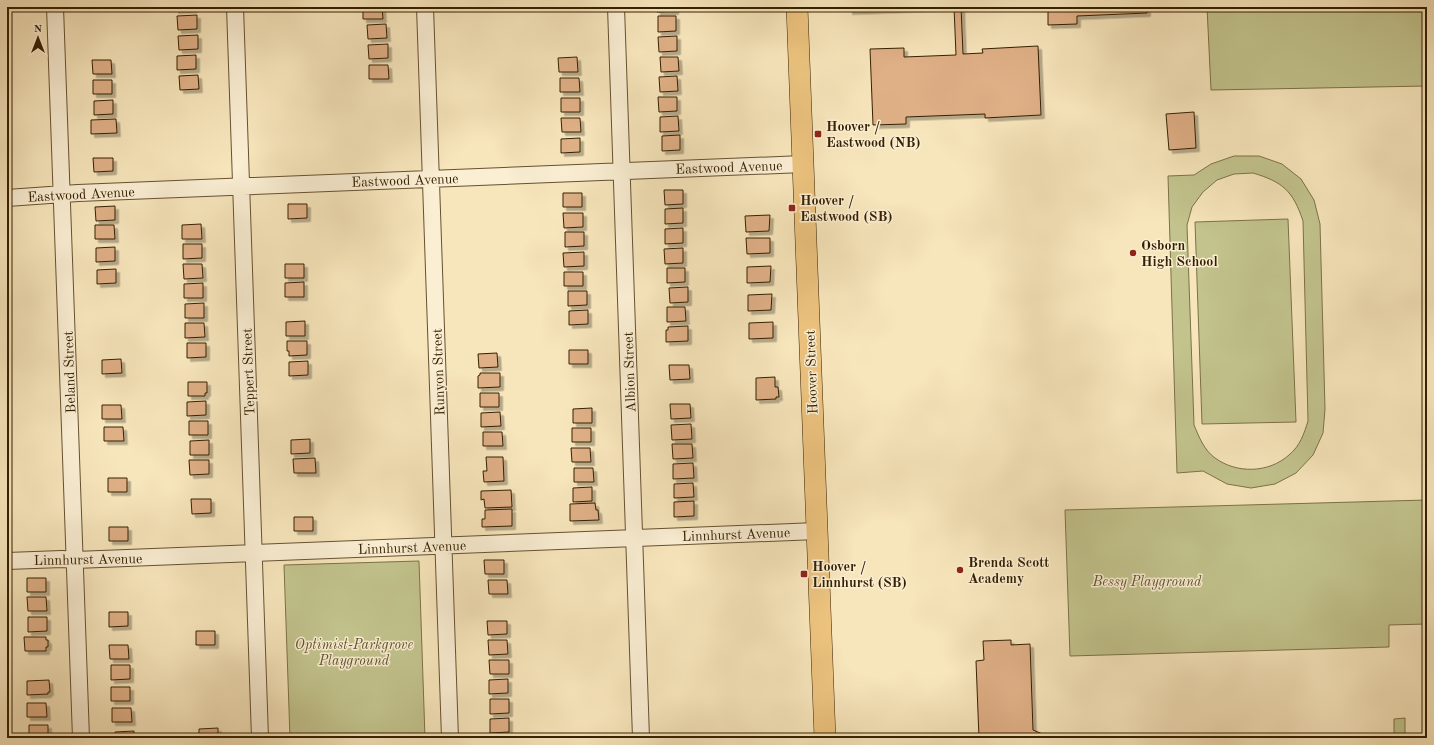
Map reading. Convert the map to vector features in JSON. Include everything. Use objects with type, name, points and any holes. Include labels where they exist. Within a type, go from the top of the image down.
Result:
[{"type":"main road","name":"Hoover Street","points":[[797,7],[825,738]]},
{"type":"street","name":"Beland Street","points":[[55,7],[81,738]]},
{"type":"street","name":"Teppert Street","points":[[235,7],[260,738]]},
{"type":"street","name":"Runyon Street","points":[[425,7],[450,738]]},
{"type":"street","name":"Albion Street","points":[[616,7],[641,738]]},
{"type":"street","name":"Eastwood Avenue","points":[[7,198],[803,164]]},
{"type":"street","name":"Linnhurst Avenue","points":[[7,561],[75,560],[817,532]]},
{"type":"green space","points":[[1207,7],[1427,7],[1427,86],[1211,90]]},
{"type":"green space","points":[[1234,156],[1259,156],[1282,164],[1301,179],[1314,200],[1320,224],[1325,409],[1323,433],[1313,455],[1296,473],[1275,484],[1251,488],[1227,484],[1203,471],[1177,473],[1168,176],[1194,175],[1211,164]],"holes":[[[1253,173],[1263,176],[1286,189],[1295,202],[1303,221],[1308,421],[1299,444],[1281,461],[1263,468],[1243,469],[1233,467],[1211,455],[1202,443],[1194,425],[1187,225],[1192,207],[1203,192],[1217,180],[1234,174]]]},
{"type":"green space","points":[[1288,219],[1296,422],[1202,424],[1195,222]]},
{"type":"green space","name":"Bessy Playground","points":[[1427,500],[1427,624],[1389,625],[1389,647],[1070,656],[1065,510]]},
{"type":"green space","name":"Optimist-Parkgrove Playground","points":[[419,561],[425,738],[290,738],[284,565]]},
{"type":"green space","points":[[1405,718],[1405,738],[1394,738],[1394,719]]},
{"type":"building","points":[[175,7],[194,7],[194,9],[175,10]]},
{"type":"building","points":[[363,7],[382,7],[383,19],[363,19]]},
{"type":"building","points":[[657,7],[675,7],[675,11],[657,12]]},
{"type":"building","points":[[849,7],[949,7],[849,11]]},
{"type":"building","points":[[954,7],[961,7],[963,54],[983,53],[982,49],[1038,46],[1041,115],[985,118],[985,114],[906,117],[906,124],[873,125],[870,49],[904,48],[904,57],[956,55]]},
{"type":"building","points":[[1048,7],[1147,7],[1147,13],[1077,16],[1077,24],[1048,25]]},
{"type":"building","points":[[197,15],[197,29],[178,30],[177,16]]},
{"type":"building","points":[[658,16],[676,16],[676,31],[658,32]]},
{"type":"building","points":[[386,24],[387,38],[368,39],[367,25]]},
{"type":"building","points":[[198,35],[198,49],[179,50],[178,36]]},
{"type":"building","points":[[677,36],[677,51],[659,52],[658,37]]},
{"type":"building","points":[[388,44],[388,58],[369,59],[368,45]]},
{"type":"building","points":[[196,55],[196,69],[177,70],[177,56]]},
{"type":"building","points":[[577,57],[578,72],[559,72],[558,58]]},
{"type":"building","points":[[660,57],[678,57],[679,71],[661,72]]},
{"type":"building","points":[[92,60],[111,60],[112,74],[93,74]]},
{"type":"building","points":[[369,65],[388,65],[389,79],[369,79]]},
{"type":"building","points":[[198,75],[199,89],[180,90],[179,76]]},
{"type":"building","points":[[677,76],[678,91],[660,92],[659,77]]},
{"type":"building","points":[[560,78],[579,78],[580,92],[560,92]]},
{"type":"building","points":[[93,80],[112,80],[112,94],[93,94]]},
{"type":"building","points":[[658,97],[677,97],[677,111],[659,112]]},
{"type":"building","points":[[561,98],[580,98],[580,112],[561,112]]},
{"type":"building","points":[[113,100],[113,114],[94,115],[94,101]]},
{"type":"building","points":[[1194,112],[1196,148],[1169,150],[1166,114]]},
{"type":"building","points":[[678,116],[679,131],[660,132],[660,117]]},
{"type":"building","points":[[561,118],[580,118],[581,132],[562,132]]},
{"type":"building","points":[[116,119],[117,133],[91,134],[91,120]]},
{"type":"building","points":[[680,135],[680,150],[662,151],[662,136]]},
{"type":"building","points":[[580,138],[580,152],[561,153],[561,139]]},
{"type":"building","points":[[93,158],[113,158],[113,171],[94,172]]},
{"type":"building","points":[[664,190],[683,190],[683,204],[665,205]]},
{"type":"building","points":[[563,193],[582,193],[582,207],[563,207]]},
{"type":"building","points":[[288,204],[307,204],[307,218],[288,219]]},
{"type":"building","points":[[115,206],[115,220],[96,221],[95,207]]},
{"type":"building","points":[[683,208],[683,223],[665,224],[665,209]]},
{"type":"building","points":[[563,213],[583,213],[583,227],[564,228]]},
{"type":"building","points":[[770,215],[769,231],[746,232],[745,216]]},
{"type":"building","points":[[201,224],[202,239],[182,239],[182,225]]},
{"type":"building","points":[[95,225],[114,225],[115,239],[95,239]]},
{"type":"building","points":[[683,228],[683,243],[665,244],[665,229]]},
{"type":"building","points":[[565,232],[584,232],[584,246],[565,247]]},
{"type":"building","points":[[746,238],[770,238],[770,253],[747,254]]},
{"type":"building","points":[[183,244],[202,244],[202,258],[183,259]]},
{"type":"building","points":[[115,247],[115,261],[96,262],[96,248]]},
{"type":"building","points":[[683,248],[683,263],[665,264],[664,249]]},
{"type":"building","points":[[584,252],[584,266],[564,267],[563,253]]},
{"type":"building","points":[[183,264],[202,264],[203,278],[184,279]]},
{"type":"building","points":[[285,264],[304,264],[304,278],[285,278]]},
{"type":"building","points":[[771,266],[770,282],[747,283],[747,267]]},
{"type":"building","points":[[667,268],[685,268],[685,282],[667,283]]},
{"type":"building","points":[[116,269],[116,283],[97,284],[97,270]]},
{"type":"building","points":[[564,272],[583,272],[583,286],[564,286]]},
{"type":"building","points":[[304,282],[304,297],[285,297],[285,283]]},
{"type":"building","points":[[203,283],[203,298],[184,298],[184,284]]},
{"type":"building","points":[[688,287],[688,302],[670,303],[669,288]]},
{"type":"building","points":[[568,291],[587,291],[587,305],[568,306]]},
{"type":"building","points":[[772,294],[771,310],[748,311],[748,295]]},
{"type":"building","points":[[204,303],[204,318],[185,318],[185,304]]},
{"type":"building","points":[[667,307],[685,307],[686,321],[667,322]]},
{"type":"building","points":[[588,310],[588,324],[569,325],[569,311]]},
{"type":"building","points":[[305,321],[305,336],[286,336],[286,322]]},
{"type":"building","points":[[773,322],[773,338],[749,339],[749,323]]},
{"type":"building","points":[[185,323],[204,323],[205,337],[185,338]]},
{"type":"building","points":[[688,326],[688,341],[666,342],[666,330],[668,330],[668,327]]},
{"type":"building","points":[[287,341],[307,341],[307,355],[289,356],[289,351],[287,351]]},
{"type":"building","points":[[187,343],[206,343],[206,357],[187,358]]},
{"type":"building","points":[[569,350],[588,350],[588,364],[569,364]]},
{"type":"building","points":[[497,353],[498,367],[479,368],[478,354]]},
{"type":"building","points":[[121,359],[122,373],[102,374],[102,360]]},
{"type":"building","points":[[308,361],[308,375],[289,376],[289,362]]},
{"type":"building","points":[[669,365],[689,365],[690,379],[670,380]]},
{"type":"building","points":[[480,373],[500,373],[500,387],[478,388],[478,376]]},
{"type":"building","points":[[775,377],[775,387],[778,387],[779,397],[776,397],[776,399],[756,400],[756,378]]},
{"type":"building","points":[[188,382],[207,382],[207,393],[205,393],[205,396],[188,396]]},
{"type":"building","points":[[480,393],[499,393],[499,407],[480,407]]},
{"type":"building","points":[[206,401],[206,415],[187,416],[187,402]]},
{"type":"building","points":[[670,404],[690,404],[691,418],[671,419]]},
{"type":"building","points":[[102,405],[121,405],[122,419],[102,419]]},
{"type":"building","points":[[592,408],[592,423],[573,423],[573,409]]},
{"type":"building","points":[[500,412],[501,426],[481,427],[481,413]]},
{"type":"building","points":[[189,421],[208,421],[208,435],[189,435]]},
{"type":"building","points":[[691,424],[692,439],[672,440],[671,425]]},
{"type":"building","points":[[104,427],[123,427],[124,441],[104,441]]},
{"type":"building","points":[[572,428],[591,428],[591,442],[572,442]]},
{"type":"building","points":[[483,432],[502,432],[503,446],[483,446]]},
{"type":"building","points":[[310,439],[310,453],[291,454],[291,440]]},
{"type":"building","points":[[209,440],[209,455],[190,455],[190,441]]},
{"type":"building","points":[[672,444],[692,444],[693,458],[673,459]]},
{"type":"building","points":[[571,448],[590,448],[591,462],[572,462]]},
{"type":"building","points":[[486,457],[503,457],[504,481],[484,482],[483,471],[487,471]]},
{"type":"building","points":[[315,458],[316,473],[294,473],[293,459]]},
{"type":"building","points":[[189,460],[209,460],[209,474],[190,475]]},
{"type":"building","points":[[693,463],[694,478],[673,479],[673,464]]},
{"type":"building","points":[[574,468],[593,468],[594,482],[574,482]]},
{"type":"building","points":[[108,478],[127,478],[127,492],[108,492]]},
{"type":"building","points":[[693,483],[694,497],[674,498],[674,484]]},
{"type":"building","points":[[592,487],[592,501],[573,502],[573,488]]},
{"type":"building","points":[[511,490],[512,507],[485,508],[484,499],[481,500],[481,491]]},
{"type":"building","points":[[191,499],[211,499],[211,513],[192,514]]},
{"type":"building","points":[[694,501],[694,516],[674,517],[674,502]]},
{"type":"building","points":[[595,503],[596,510],[598,510],[599,520],[570,521],[570,504]]},
{"type":"building","points":[[512,509],[512,526],[482,527],[482,519],[485,519],[485,510]]},
{"type":"building","points":[[294,517],[313,517],[313,531],[294,531]]},
{"type":"building","points":[[109,527],[128,527],[128,541],[109,541]]},
{"type":"building","points":[[484,560],[504,560],[504,574],[485,574]]},
{"type":"building","points":[[27,578],[46,578],[46,592],[27,592]]},
{"type":"building","points":[[488,580],[507,580],[508,594],[489,594]]},
{"type":"building","points":[[27,597],[46,597],[47,611],[28,611]]},
{"type":"building","points":[[109,612],[128,612],[128,626],[109,627]]},
{"type":"building","points":[[28,617],[47,617],[47,631],[28,632]]},
{"type":"building","points":[[487,621],[507,621],[507,634],[488,635]]},
{"type":"building","points":[[196,631],[215,631],[215,645],[196,645]]},
{"type":"building","points":[[24,637],[46,637],[46,640],[48,640],[48,647],[46,647],[46,651],[25,651]]},
{"type":"building","points":[[488,640],[507,640],[508,654],[489,655]]},
{"type":"building","points":[[1011,640],[1011,645],[1030,644],[1033,730],[1052,738],[979,738],[976,661],[984,660],[983,641]]},
{"type":"building","points":[[109,645],[128,645],[129,659],[110,659]]},
{"type":"building","points":[[489,660],[509,660],[509,674],[490,674]]},
{"type":"building","points":[[111,665],[130,665],[130,679],[111,680]]},
{"type":"building","points":[[508,679],[508,693],[489,694],[489,680]]},
{"type":"building","points":[[49,680],[50,692],[48,692],[48,694],[27,695],[27,681]]},
{"type":"building","points":[[111,687],[130,687],[130,701],[111,701]]},
{"type":"building","points":[[490,699],[509,699],[509,713],[490,714]]},
{"type":"building","points":[[27,703],[46,703],[47,717],[27,717]]},
{"type":"building","points":[[112,708],[131,708],[132,722],[112,722]]},
{"type":"building","points":[[509,718],[509,732],[490,733],[490,719]]},
{"type":"building","points":[[29,725],[48,725],[48,738],[29,738]]},
{"type":"building","points":[[218,728],[218,738],[199,738],[199,729]]},
{"type":"building","points":[[134,731],[134,738],[115,738],[115,732]]},
{"type":"place","name":"Hoover / Eastwood (NB)","points":[[818,134]]},
{"type":"place","name":"Hoover / Eastwood (SB)","points":[[792,208]]},
{"type":"place","name":"Osborn High School","points":[[1133,253]]},
{"type":"place","name":"Brenda Scott Academy","points":[[960,570]]},
{"type":"place","name":"Hoover / Linnhurst (SB)","points":[[804,574]]}]
